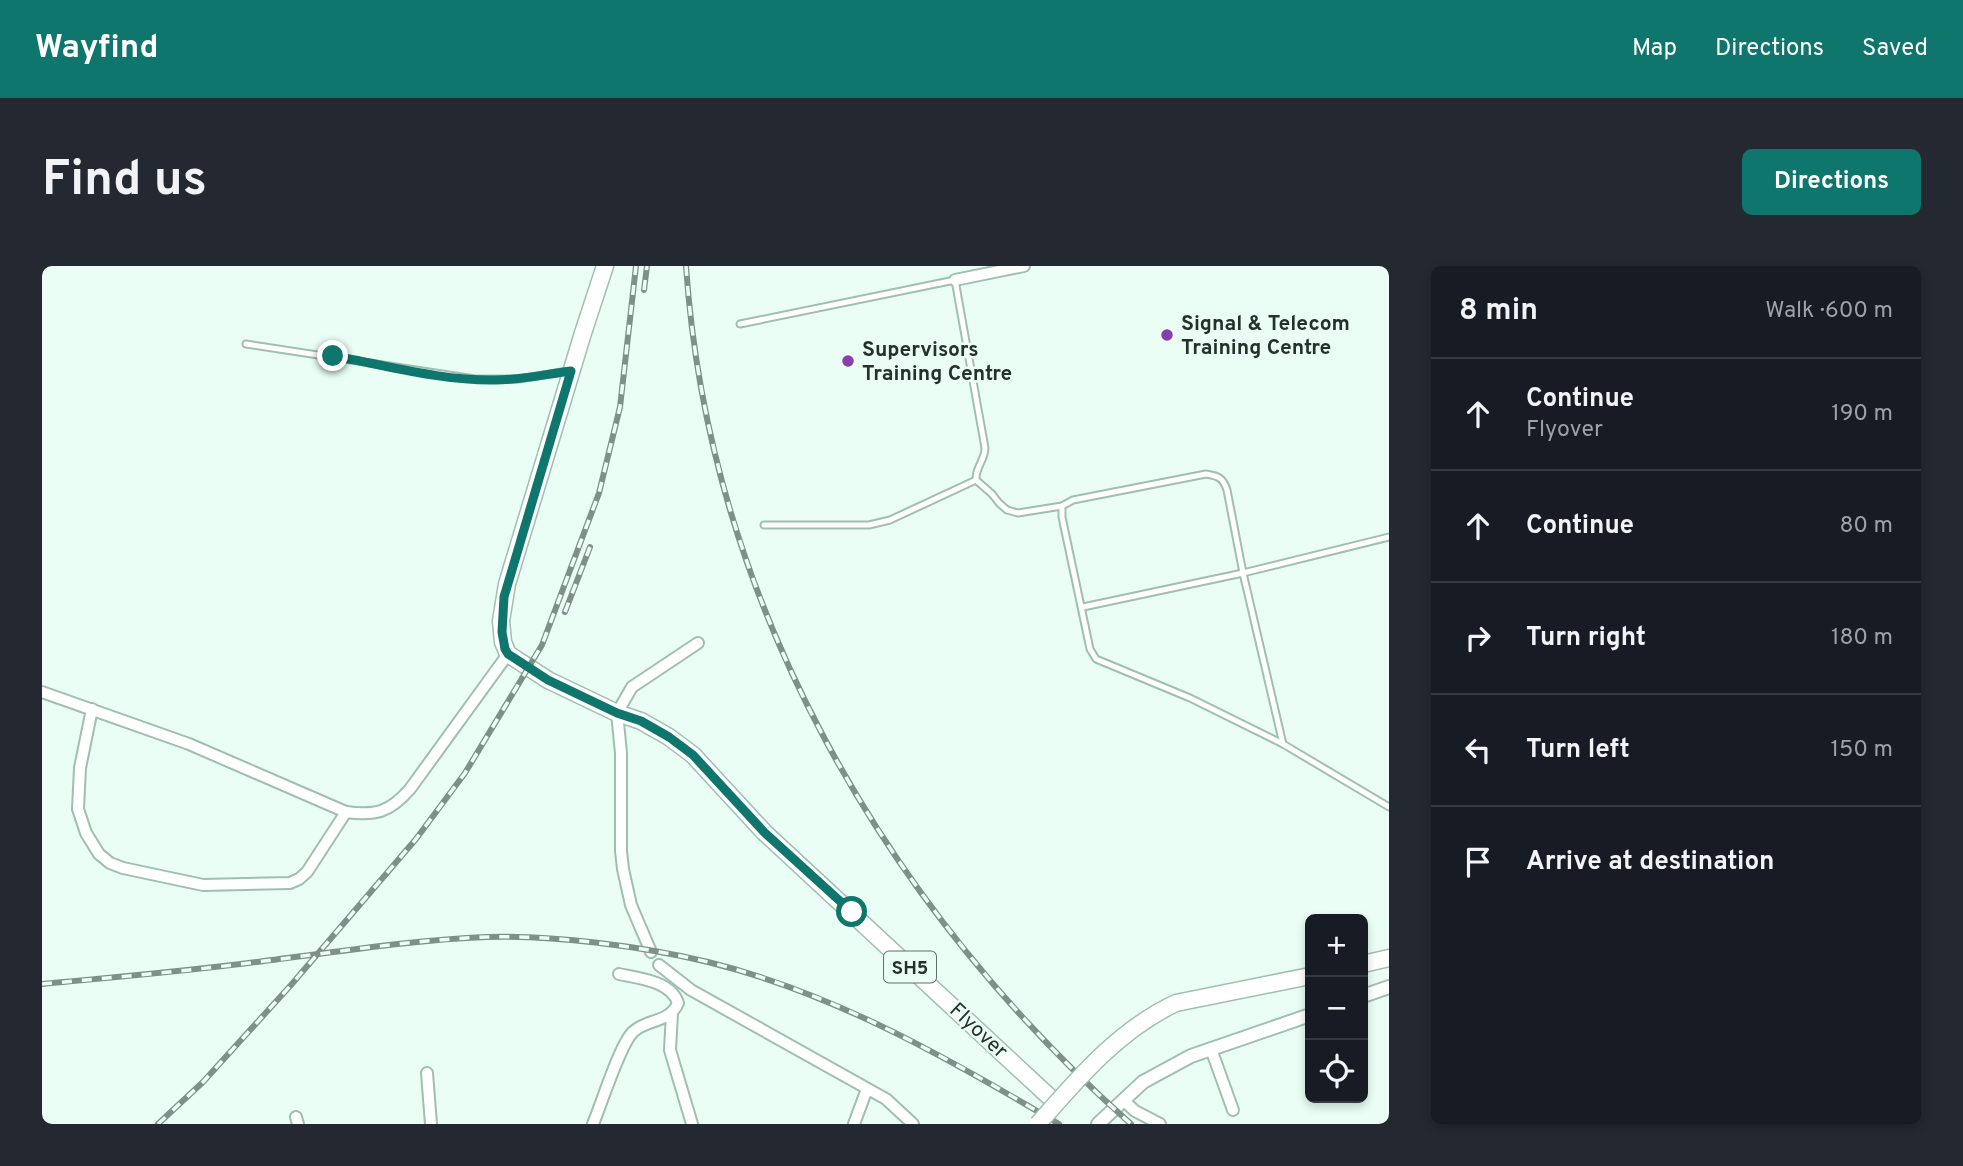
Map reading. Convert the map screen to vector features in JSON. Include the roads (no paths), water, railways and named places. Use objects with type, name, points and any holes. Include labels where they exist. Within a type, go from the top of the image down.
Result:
[{"type":"main road","points":[[508,654],[502,632],[504,597],[605,266]]},
{"type":"main road","name":"SH5","points":[[508,654],[548,680],[617,713]]},
{"type":"main road","name":"Flyover","points":[[617,713],[641,721],[693,755],[764,832],[1056,1103]]},
{"type":"main road","points":[[1368,963],[1389,958]]},
{"type":"main road","points":[[1038,1124],[1113,1045],[1139,1022],[1157,1012],[1176,1003],[1305,977]]},
{"type":"street","points":[[955,280],[983,270],[1024,266]]},
{"type":"street","points":[[651,952],[631,905],[623,869],[621,753],[617,713],[632,687],[698,643]]},
{"type":"street","points":[[42,692],[189,744],[346,812],[374,813],[398,803],[508,654]]},
{"type":"street","points":[[92,709],[80,768],[78,809],[86,833],[99,854],[123,869],[203,886],[290,883],[307,872],[346,812]]},
{"type":"street","points":[[659,965],[691,990],[898,1108],[913,1124]]},
{"type":"street","points":[[593,1124],[627,1039],[641,1026],[662,1020],[672,1013],[678,1003],[671,991],[651,982],[619,974]]},
{"type":"street","points":[[1368,994],[1389,987]]},
{"type":"street","points":[[672,1013],[670,1050],[692,1124]]},
{"type":"street","points":[[1098,1124],[1143,1082],[1191,1056],[1305,1017]]},
{"type":"street","points":[[1211,1049],[1233,1110]]},
{"type":"street","points":[[426,1073],[431,1124]]},
{"type":"street","points":[[854,1124],[867,1089]]},
{"type":"street","points":[[1123,1100],[1135,1111],[1160,1124]]},
{"type":"lane","points":[[740,324],[955,280],[985,448],[985,458],[978,468],[976,480]]},
{"type":"lane","points":[[246,344],[475,379],[519,379],[571,371]]},
{"type":"lane","points":[[976,480],[1007,510],[1023,513],[1062,506],[1086,497],[1206,474],[1219,476],[1227,490],[1243,573],[1283,744]]},
{"type":"lane","points":[[764,525],[848,527],[879,523],[976,480]]},
{"type":"lane","points":[[1062,506],[1062,517],[1090,649],[1096,659],[1190,698],[1283,744],[1389,807]]},
{"type":"lane","points":[[1083,607],[1243,573],[1389,537]]},
{"type":"railway","points":[[158,1124],[203,1082],[291,985],[416,839],[465,773],[542,645],[599,493],[620,407],[636,266]]},
{"type":"railway","points":[[644,290],[647,266]]},
{"type":"railway","points":[[686,266],[702,390],[730,510],[772,626],[824,738],[887,844],[960,944],[1042,1037],[1131,1124]]},
{"type":"railway","points":[[565,612],[590,547]]},
{"type":"railway","points":[[42,984],[486,937],[540,938],[626,947],[708,962],[755,975],[845,1009],[975,1075],[1059,1124]]},
{"type":"place","name":"Signal & Telecom Training Centre","points":[[1167,335]]},
{"type":"place","name":"Supervisors Training Centre","points":[[848,361]]}]
